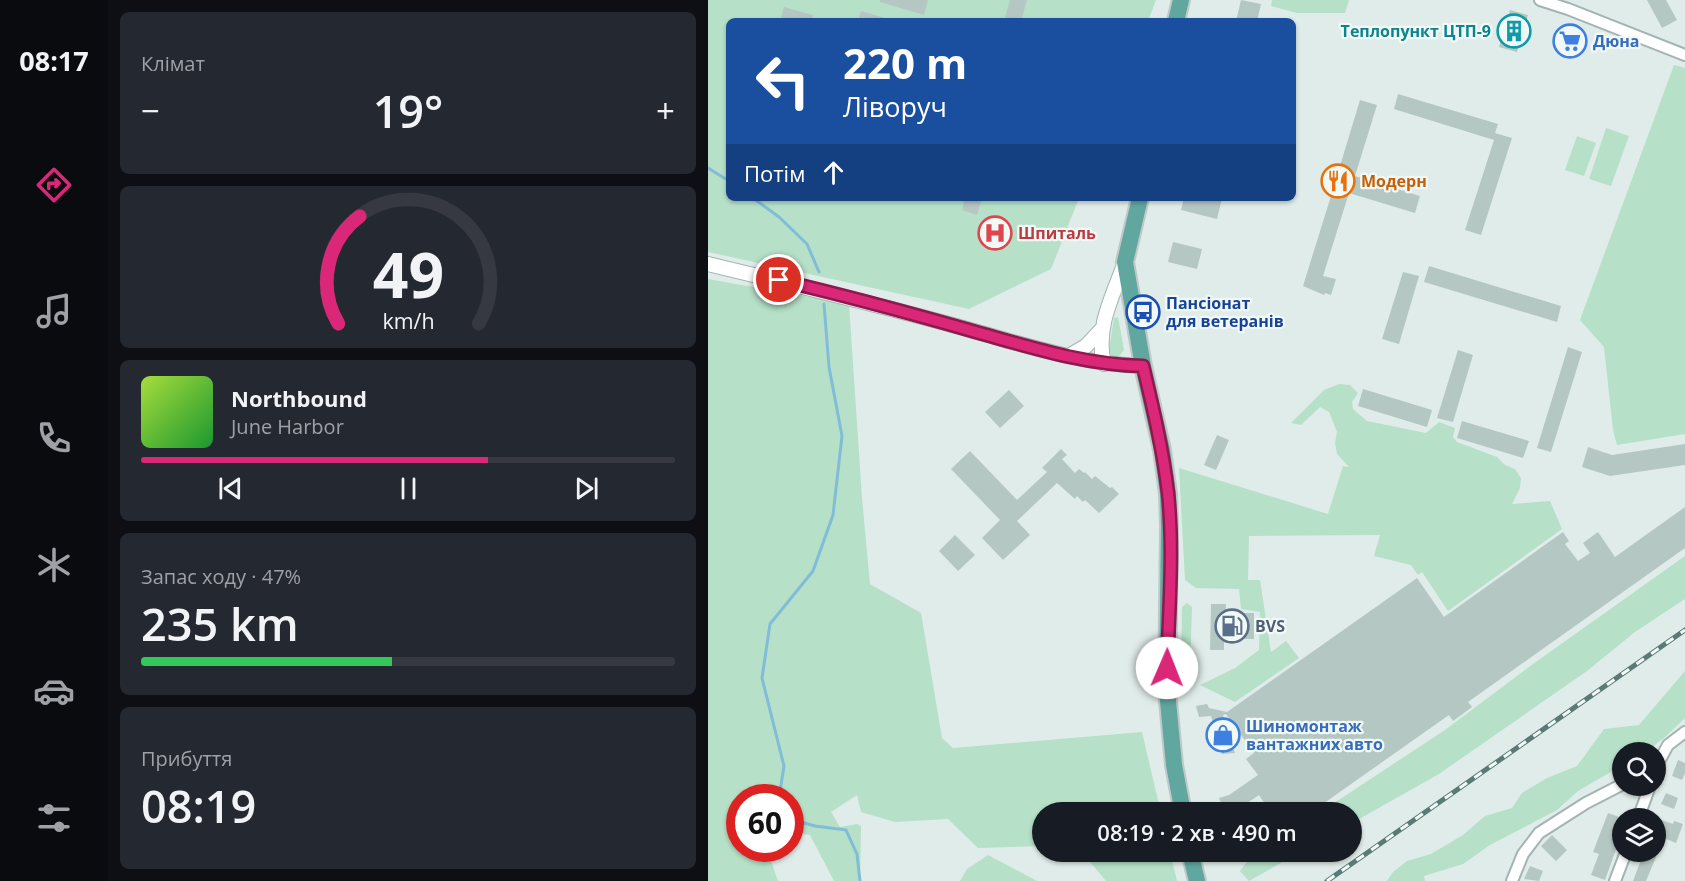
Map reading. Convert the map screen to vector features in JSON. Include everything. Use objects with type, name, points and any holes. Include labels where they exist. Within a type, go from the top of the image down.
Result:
[{"type":"main road","points":[[1177,18],[1181,0]]},
{"type":"main road","points":[[1139,201],[1125,262],[1143,366],[1157,423],[1168,494],[1167,690],[1174,765],[1181,802]]},
{"type":"main road","points":[[1192,862],[1197,881]]},
{"type":"street","points":[[1540,0],[1685,55]]},
{"type":"street","points":[[1104,364],[1101,330],[1125,262]]},
{"type":"street","points":[[708,264],[825,291],[1038,350],[1104,364],[1143,366]]},
{"type":"street","points":[[1069,356],[1086,346],[1101,330]]},
{"type":"street","points":[[1666,749],[1685,732]]},
{"type":"street","points":[[1512,881],[1523,854],[1539,833],[1612,790]]},
{"type":"street","points":[[1615,881],[1622,862]]},
{"type":"green space","points":[[708,0],[1156,0],[1149,18],[726,18],[726,201],[1078,201],[1051,269],[969,309],[708,252]]},
{"type":"green space","points":[[1272,0],[1349,0],[1345,13],[1297,13],[1271,6]]},
{"type":"green space","points":[[1674,65],[1685,68],[1685,434],[1617,445],[1613,430],[1604,347],[1580,320]]},
{"type":"green space","points":[[1606,128],[1629,136],[1611,186],[1589,179]]},
{"type":"green space","points":[[1577,136],[1596,143],[1584,176],[1565,170]]},
{"type":"green space","points":[[708,279],[849,304],[870,584],[921,613],[942,738],[953,748],[1142,732],[1158,802],[1032,802],[1032,846],[978,848],[948,819],[895,822],[861,812],[857,795],[831,812],[840,827],[857,824],[861,826],[860,881],[834,881],[810,835],[804,834],[804,784],[726,784],[726,862],[771,862],[778,881],[708,881]]},
{"type":"green space","points":[[1118,317],[1124,350],[1115,358],[1109,349],[1114,318]]},
{"type":"green space","points":[[1339,384],[1350,385],[1358,393],[1352,402],[1353,409],[1367,421],[1426,433],[1439,422],[1455,428],[1453,437],[1457,442],[1497,457],[1505,465],[1515,469],[1521,478],[1520,488],[1512,504],[1550,501],[1562,529],[1448,611],[1422,572],[1418,575],[1411,565],[1374,556],[1380,535],[1249,536],[1248,580],[1260,580],[1271,652],[1286,641],[1299,658],[1235,702],[1200,685],[1235,668],[1259,650],[1260,612],[1241,609],[1239,589],[1196,588],[1185,580],[1179,468],[1328,514],[1343,466],[1349,467],[1337,454],[1335,443],[1337,432],[1329,412],[1320,407],[1301,425],[1291,423],[1324,390]]},
{"type":"green space","points":[[1685,556],[1685,599],[1635,632],[1587,671],[1439,774],[1362,817],[1362,802],[1336,802],[1445,730]]},
{"type":"green space","points":[[1187,603],[1192,607],[1190,670],[1185,674],[1181,670],[1182,607]]},
{"type":"green space","points":[[1685,671],[1685,718],[1659,742],[1612,742],[1612,771],[1578,791],[1557,810],[1490,845],[1463,864],[1424,876],[1425,881],[1387,881],[1393,872],[1407,861],[1431,854],[1463,835],[1485,816],[1512,808],[1522,793],[1547,778],[1577,766],[1604,729],[1639,725]]},
{"type":"green space","points":[[988,855],[1037,881],[960,881],[967,869]]},
{"type":"green space","points":[[1090,862],[1172,862],[1177,881],[1106,881]]},
{"type":"green space","points":[[1247,862],[1282,862],[1249,881],[1240,871]]},
{"type":"building","points":[[880,0],[928,0],[924,15],[880,2]]},
{"type":"building","points":[[1010,0],[1027,0],[1022,18],[1005,18]]},
{"type":"building","points":[[1241,0],[1261,4],[1258,18],[1237,18]]},
{"type":"building","points":[[1647,0],[1666,0],[1677,20],[1662,28]]},
{"type":"building","points":[[784,7],[813,15],[812,18],[781,18]]},
{"type":"building","name":"Теплопункт ЦТП-9","points":[[1510,10],[1528,15],[1517,52],[1499,47]]},
{"type":"building","points":[[861,11],[885,18],[859,18]]},
{"type":"building","name":"Дюна","points":[[1562,31],[1579,37],[1575,49],[1565,46],[1566,42],[1559,40]]},
{"type":"building","points":[[1398,94],[1498,124],[1495,133],[1512,138],[1481,235],[1465,230],[1494,140],[1394,109]]},
{"type":"building","points":[[1360,100],[1377,105],[1355,176],[1420,196],[1415,213],[1349,193],[1323,276],[1336,279],[1331,295],[1325,293],[1324,295],[1303,286],[1331,196],[1326,194],[1328,186],[1324,184],[1328,170],[1333,172],[1335,164],[1340,166]]},
{"type":"building","points":[[964,201],[981,201],[977,215],[962,210]]},
{"type":"building","points":[[1183,201],[1221,201],[1217,219],[1181,210]]},
{"type":"building","points":[[1173,242],[1202,249],[1197,269],[1168,262]]},
{"type":"building","points":[[1429,266],[1561,306],[1557,322],[1424,282]]},
{"type":"building","points":[[1403,272],[1419,276],[1399,344],[1382,339]]},
{"type":"building","points":[[1568,347],[1582,352],[1551,452],[1537,448]]},
{"type":"building","points":[[1458,350],[1473,355],[1453,422],[1437,418]]},
{"type":"building","points":[[1363,389],[1432,410],[1427,427],[1358,406]]},
{"type":"building","points":[[1009,390],[1024,406],[1000,428],[985,412]]},
{"type":"building","points":[[1462,421],[1529,441],[1523,458],[1457,438]]},
{"type":"building","points":[[1217,435],[1229,440],[1216,470],[1204,465]]},
{"type":"building","points":[[1685,444],[1685,465],[1610,476],[1582,467],[1588,447],[1612,455]]},
{"type":"building","points":[[1061,449],[1067,455],[1062,459],[1075,473],[1079,469],[1092,479],[1095,476],[1119,494],[1099,513],[1085,500],[1083,502],[1077,496],[1075,499],[1057,483],[1017,521],[1030,535],[1003,560],[982,538],[1000,520],[951,469],[970,451],[1017,500],[1047,472],[1042,468]]},
{"type":"building","points":[[1685,507],[1685,548],[1468,702],[1472,707],[1453,721],[1449,715],[1326,802],[1264,802],[1259,795],[1249,802],[1221,802],[1219,798],[1229,795],[1258,775],[1246,759],[1254,753],[1226,714],[1223,715],[1235,753],[1222,754],[1211,716],[1199,717],[1196,706],[1207,704],[1209,708],[1227,712],[1417,578],[1444,617],[1563,532],[1569,541],[1565,544],[1578,561],[1590,553],[1583,543],[1598,532],[1615,557]]},
{"type":"building","points":[[955,535],[975,555],[958,571],[939,551]]},
{"type":"building","name":"BVS","points":[[1211,604],[1226,604],[1225,619],[1240,619],[1240,613],[1254,613],[1254,639],[1240,639],[1240,633],[1224,633],[1224,650],[1210,650]]},
{"type":"building","points":[[1678,760],[1685,763],[1682,780],[1672,776]]},
{"type":"building","points":[[1666,793],[1678,798],[1674,809],[1661,804]]},
{"type":"building","points":[[1608,813],[1612,814],[1612,860],[1605,880],[1591,875],[1599,854],[1593,852]]},
{"type":"building","points":[[1666,822],[1683,824],[1676,843],[1666,839]]},
{"type":"building","points":[[1552,835],[1567,850],[1556,861],[1541,846]]},
{"type":"building","points":[[1640,862],[1654,862],[1646,881],[1633,881]]},
{"type":"building","points":[[1530,866],[1543,871],[1539,881],[1524,879]]},
{"type":"waterway","points":[[708,168],[726,179]]},
{"type":"waterway","points":[[757,201],[779,217],[807,244],[819,272]]},
{"type":"waterway","points":[[781,784],[784,766],[762,678],[770,624],[813,571],[833,515],[842,436],[829,367],[824,304]]},
{"type":"waterway","points":[[804,823],[846,830],[857,854],[860,881]]},
{"type":"railway","points":[[1327,881],[1685,630]]},
{"type":"place","name":"Теплопункт ЦТП-9","points":[[1514,31]]},
{"type":"place","name":"Дюна","points":[[1570,41]]},
{"type":"place","name":"Модерн","points":[[1338,181]]},
{"type":"place","name":"Шпиталь","points":[[995,233]]},
{"type":"place","name":"Пансіонат для ветеранів","points":[[1143,312]]},
{"type":"place","name":"BVS","points":[[1232,626]]},
{"type":"place","name":"Шиномонтаж вантажних авто","points":[[1223,735]]},
{"type":"route","points":[[779,280],[864,301],[1038,350],[1104,364],[1143,366],[1155,414],[1168,494],[1167,668]]}]
